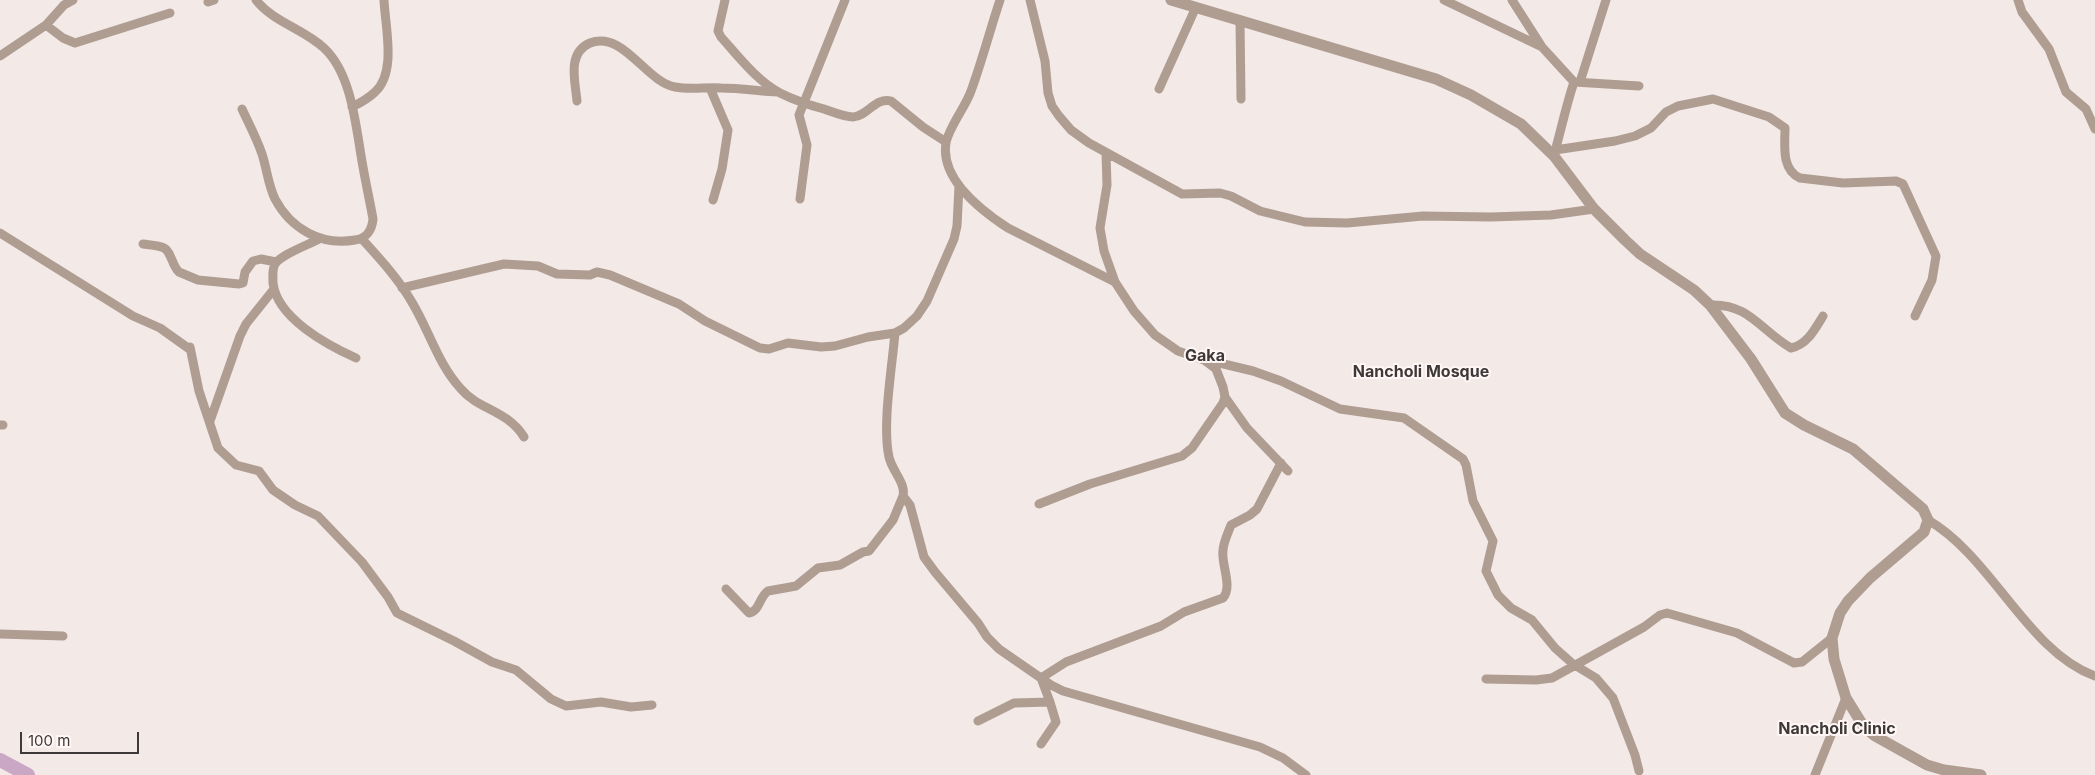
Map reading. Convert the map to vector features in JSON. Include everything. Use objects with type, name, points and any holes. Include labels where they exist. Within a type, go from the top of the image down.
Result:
[{"type":"street","points":[[0,56],[46,25],[64,5],[74,0]]},
{"type":"street","points":[[242,109],[259,145],[275,198],[282,211],[307,234],[319,239],[353,241],[362,239],[372,227],[372,219],[352,107],[338,68],[328,52],[316,40],[263,9],[256,0]]},
{"type":"street","points":[[352,107],[377,91],[384,78],[388,59],[384,0]]},
{"type":"street","points":[[725,0],[718,31],[721,38],[752,69],[779,92],[804,103],[848,117],[856,117],[885,100],[891,101],[923,128],[946,142]]},
{"type":"street","points":[[800,199],[807,145],[799,115],[845,0]]},
{"type":"street","points":[[402,288],[504,264],[538,266],[557,274],[590,275],[597,272],[610,275],[679,304],[705,321],[760,348],[769,349],[788,343],[821,347],[835,346],[868,337],[895,333],[917,316],[927,301],[946,260],[957,226],[959,186],[947,157],[946,142],[971,91],[1000,0]]},
{"type":"street","points":[[1030,0],[1045,61],[1048,93],[1052,106],[1071,130],[1106,154],[1182,194],[1220,193],[1231,196],[1260,211],[1306,222],[1346,223],[1423,216],[1491,218],[1551,215],[1594,209]]},
{"type":"street","points":[[1171,0],[1436,79],[1471,95],[1521,124],[1554,153],[1594,209],[1640,254],[1694,290],[1710,305],[1751,359],[1785,413],[1804,425],[1841,442],[1865,458],[1923,509],[1928,520],[1958,542],[2046,642],[2075,667],[2095,676]]},
{"type":"street","points":[[1444,0],[1542,47]]},
{"type":"street","points":[[1512,0],[1542,47],[1577,82],[1639,86]]},
{"type":"street","points":[[1554,153],[1562,115],[1577,82],[1606,0]]},
{"type":"street","points":[[2018,0],[2022,12],[2049,49],[2066,92],[2086,110],[2095,129]]},
{"type":"street","points":[[1159,89],[1196,7]]},
{"type":"street","points":[[46,25],[63,38],[75,43],[170,13]]},
{"type":"street","points":[[1240,20],[1242,99]]},
{"type":"street","points":[[577,101],[574,64],[576,54],[582,48],[601,41],[611,43],[622,49],[663,84],[675,87],[779,92]]},
{"type":"street","points":[[710,88],[728,130],[722,169],[713,200]]},
{"type":"street","points":[[1554,153],[1634,136],[1651,128],[1666,112],[1678,106],[1713,99],[1768,117],[1785,128],[1787,164],[1795,176],[1843,183],[1896,181],[1903,184],[1936,256],[1932,280],[1915,316]]},
{"type":"street","points":[[1106,154],[1108,185],[1100,228],[1104,251],[1115,282],[1134,311],[1156,335],[1178,351],[1204,360],[1253,371],[1281,381],[1340,409],[1404,418],[1459,456],[1465,462],[1474,501],[1493,541],[1493,548],[1486,571],[1495,588],[1511,608],[1532,620],[1555,648],[1573,664],[1596,678],[1613,698],[1635,755],[1639,771]]},
{"type":"street","points":[[959,186],[1008,228],[1115,282]]},
{"type":"street","points":[[0,233],[133,316],[160,328],[188,348],[190,347],[199,391],[218,448],[236,465],[259,471],[273,490],[295,505],[318,516],[362,562],[398,613],[492,662],[516,670],[551,699],[566,706],[601,702],[631,707],[652,705]]},
{"type":"street","points":[[319,239],[282,257],[276,262],[273,269],[274,289],[280,301],[313,336],[356,358]]},
{"type":"street","points":[[362,239],[384,263],[410,299],[443,366],[460,389],[471,399],[492,408],[509,420],[519,429],[524,437]]},
{"type":"street","points":[[143,244],[164,248],[168,251],[175,269],[208,282],[239,284],[245,280],[245,272],[253,261],[276,262]]},
{"type":"street","points":[[210,421],[240,336],[246,324],[274,289]]},
{"type":"street","points":[[1710,305],[1724,304],[1743,311],[1791,348],[1809,338],[1823,316]]},
{"type":"street","points":[[726,589],[749,613],[753,612],[756,610],[764,593],[796,586],[818,568],[840,565],[863,552],[869,551],[893,520],[904,490],[893,468],[888,448],[895,333]]},
{"type":"street","points":[[1204,360],[1216,369],[1220,375],[1225,397],[1247,428],[1288,471]]},
{"type":"street","points":[[1039,504],[1090,484],[1182,456],[1192,448],[1222,407],[1225,397]]},
{"type":"street","points":[[1040,678],[1066,662],[1161,626],[1184,612],[1223,598],[1226,595],[1227,585],[1222,552],[1231,525],[1257,509],[1282,464]]},
{"type":"street","points":[[903,496],[910,505],[924,557],[934,572],[978,623],[993,644],[1040,678],[1063,691],[1260,746],[1283,758],[1306,775]]},
{"type":"street","points":[[1928,520],[1924,532],[1870,578],[1848,601],[1835,625],[1832,638],[1834,659],[1846,698],[1864,727],[1875,736],[1927,765],[1950,773],[1982,775]]},
{"type":"street","points":[[1486,679],[1547,679],[1644,627],[1660,615],[1667,613],[1736,632],[1794,663],[1802,662],[1832,638]]},
{"type":"street","points":[[0,634],[63,636]]},
{"type":"street","points":[[1040,678],[1056,722],[1041,744]]},
{"type":"street","points":[[1815,775],[1846,698]]},
{"type":"street","points":[[978,721],[1014,703],[1050,702]]},
{"type":"waterway","points":[[0,760],[28,775]]},
{"type":"district","name":"Gaka","points":[[1205,356]]},
{"type":"district","name":"Nancholi Mosque","points":[[1421,372]]},
{"type":"district","name":"Nancholi Clinic","points":[[1837,729]]}]
